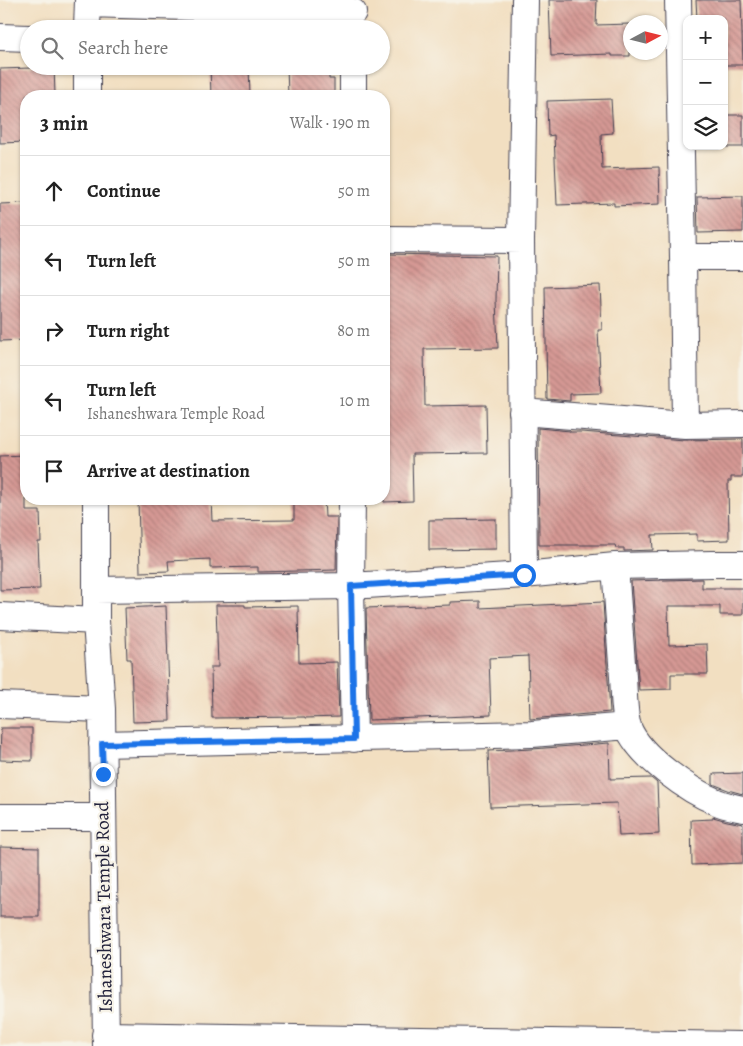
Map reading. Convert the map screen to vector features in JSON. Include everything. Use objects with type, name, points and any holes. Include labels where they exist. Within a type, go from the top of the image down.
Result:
[{"type":"street","points":[[524,575],[521,240],[525,0]]},
{"type":"street","points":[[678,0],[685,425]]},
{"type":"street","points":[[88,11],[353,14]]},
{"type":"street","points":[[0,37],[20,38]]},
{"type":"street","points":[[87,75],[87,90]]},
{"type":"street","points":[[353,75],[353,90]]},
{"type":"street","points":[[390,240],[521,240]]},
{"type":"street","points":[[683,257],[743,256]]},
{"type":"street","points":[[522,412],[685,425],[743,424]]},
{"type":"street","name":"Ishaneshwara Temple Road","points":[[96,505],[96,621],[102,709],[106,1041]]},
{"type":"street","points":[[352,505],[351,586],[354,739]]},
{"type":"street","points":[[96,590],[351,586],[524,575],[615,566],[743,564]]},
{"type":"street","points":[[615,566],[625,703],[628,726],[638,745],[653,761],[697,792],[718,803],[743,809]]},
{"type":"street","points":[[0,616],[96,621]]},
{"type":"street","points":[[0,705],[102,709]]},
{"type":"street","points":[[102,744],[532,734],[628,726]]},
{"type":"street","points":[[0,817],[103,816]]},
{"type":"street","points":[[106,1041],[743,1045]]},
{"type":"building","points":[[549,0],[597,0],[596,25],[623,24],[623,56],[612,56],[612,54],[551,56]]},
{"type":"building","points":[[696,0],[741,0],[743,65],[728,65],[728,15],[697,15]]},
{"type":"building","points":[[20,68],[20,75],[54,75],[55,90],[20,90],[20,142],[0,143],[0,69]]},
{"type":"building","points":[[210,75],[249,75],[250,90],[211,90]]},
{"type":"building","points":[[287,75],[329,75],[329,79],[334,79],[334,90],[288,90]]},
{"type":"building","points":[[611,99],[613,133],[601,134],[602,169],[659,167],[660,204],[614,206],[614,203],[557,205],[554,135],[548,136],[547,101]]},
{"type":"building","points":[[728,115],[743,115],[743,147],[728,147]]},
{"type":"building","points":[[743,196],[743,232],[698,233],[697,197]]},
{"type":"building","points":[[20,203],[20,340],[0,341],[0,204]]},
{"type":"building","points":[[390,254],[497,256],[498,348],[424,349],[425,406],[486,405],[487,453],[412,454],[413,501],[390,502]]},
{"type":"building","points":[[600,285],[602,330],[598,330],[601,393],[570,394],[570,401],[547,399],[545,287]]},
{"type":"building","points":[[538,428],[684,440],[743,439],[743,477],[731,477],[731,481],[728,481],[729,540],[697,541],[697,534],[652,535],[653,550],[624,551],[624,548],[616,548],[615,545],[539,545]]},
{"type":"building","points":[[20,455],[20,505],[26,505],[26,511],[40,511],[41,542],[38,542],[40,589],[0,590],[0,456]]},
{"type":"building","points":[[138,505],[211,505],[212,521],[294,520],[294,505],[324,505],[325,517],[337,517],[336,570],[258,572],[258,567],[210,568],[210,559],[168,561],[169,571],[140,572]]},
{"type":"building","points":[[496,519],[496,549],[429,550],[429,520]]},
{"type":"building","points":[[702,579],[702,588],[743,588],[743,615],[720,615],[720,606],[668,606],[669,645],[707,644],[708,674],[671,674],[671,689],[639,690],[631,581]]},
{"type":"building","points":[[480,601],[480,608],[603,602],[610,712],[530,719],[528,656],[489,658],[491,715],[369,720],[366,608],[450,605],[450,602]]},
{"type":"building","points":[[216,605],[245,605],[245,607],[298,606],[299,663],[337,662],[339,717],[212,718],[211,667],[218,667]]},
{"type":"building","points":[[166,606],[170,721],[133,722],[131,659],[127,659],[125,608]]},
{"type":"building","points":[[1,728],[32,728],[32,761],[0,760]]},
{"type":"building","points":[[609,743],[610,779],[651,778],[657,783],[659,834],[619,836],[617,803],[490,807],[488,751]]},
{"type":"building","points":[[743,773],[743,794],[713,784],[713,774]]},
{"type":"building","points":[[713,817],[743,824],[743,863],[692,865],[691,820],[713,819]]},
{"type":"building","points":[[0,847],[39,848],[39,917],[0,917]]},
{"type":"route","points":[[103,774],[102,744],[354,739],[351,586],[524,575]]}]
